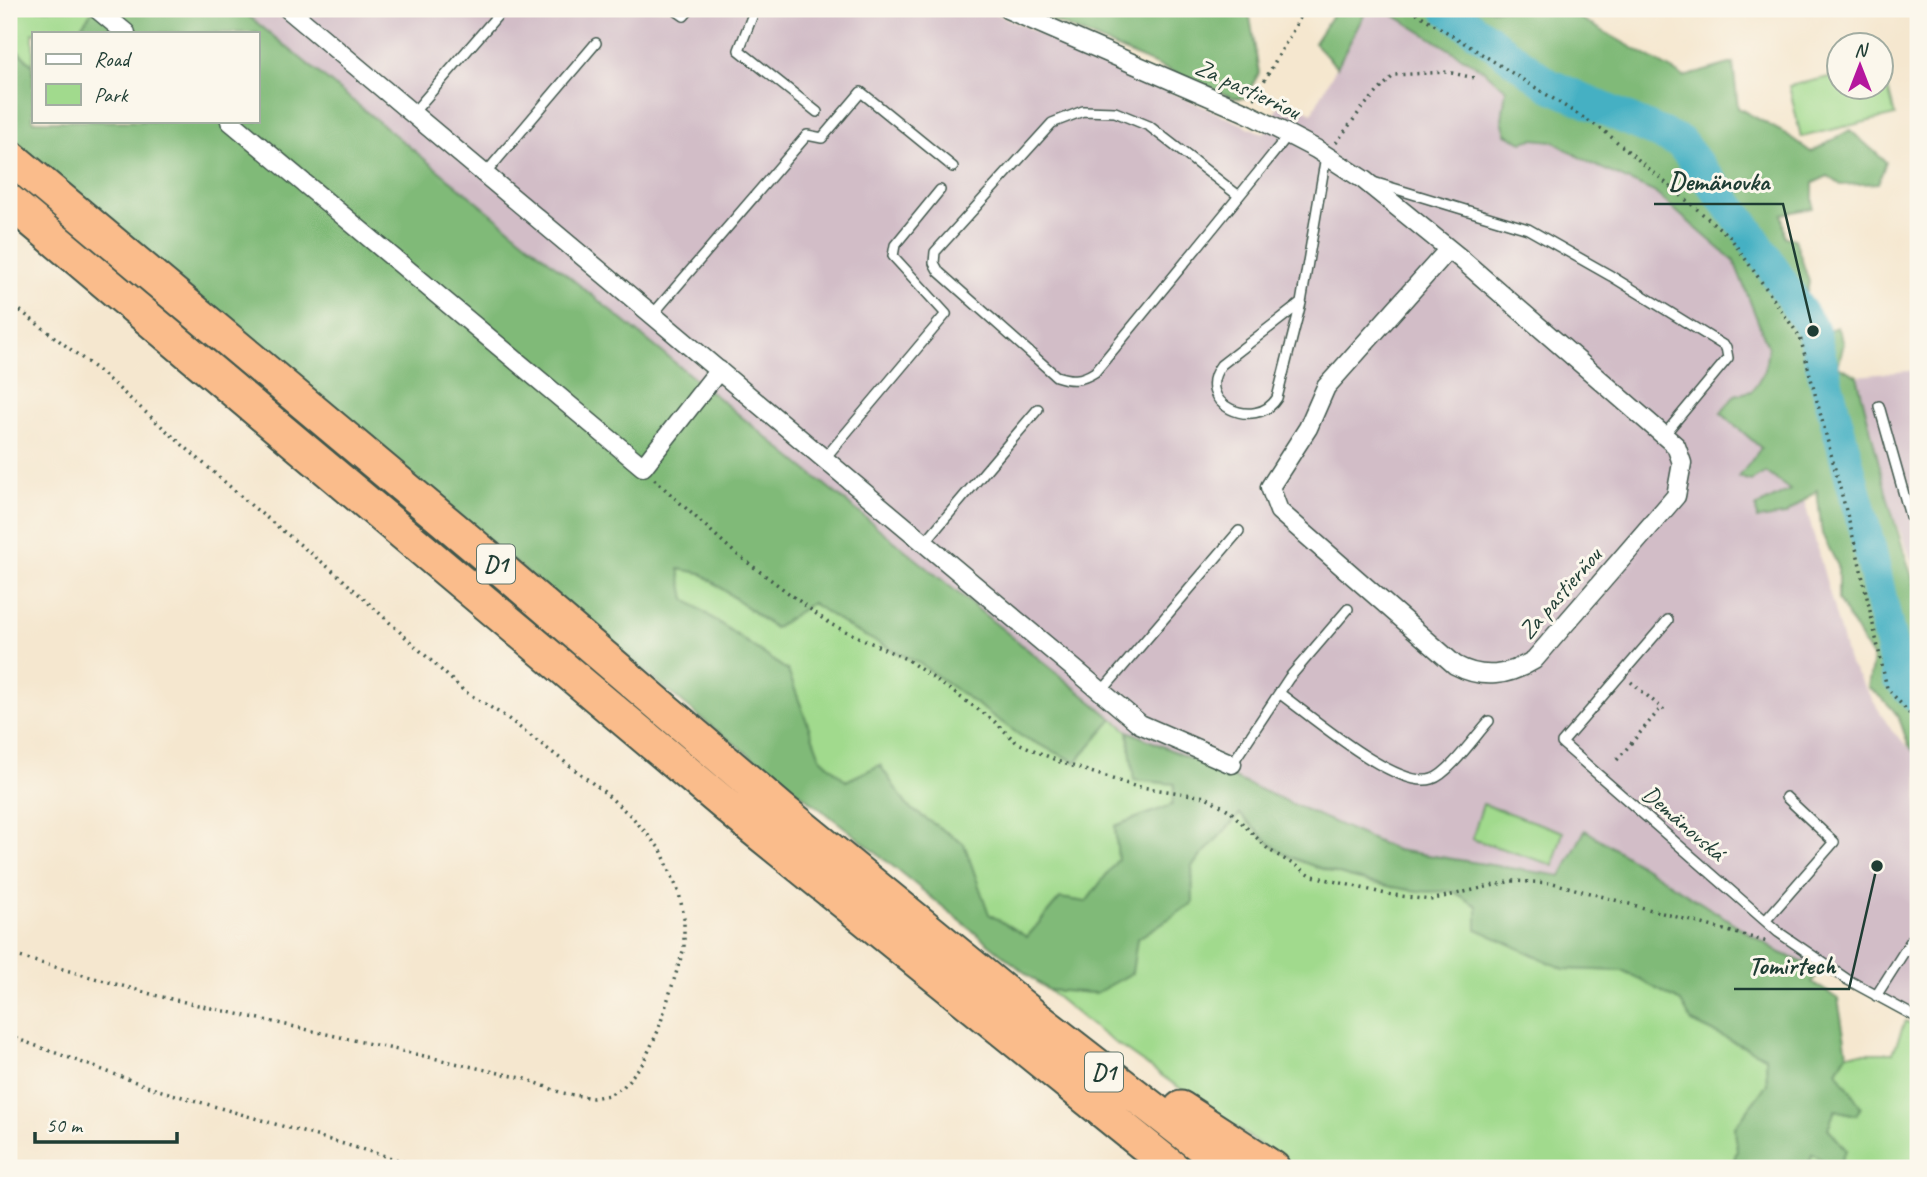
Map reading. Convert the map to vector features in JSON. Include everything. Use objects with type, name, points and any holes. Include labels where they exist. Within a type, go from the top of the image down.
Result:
[{"type":"highway","name":"D1","points":[[9,156],[471,543],[782,810],[981,974],[1229,1168]]},
{"type":"highway","name":"D1","points":[[9,201],[764,838],[1173,1168]]},
{"type":"highway","points":[[981,974],[1273,1168]]},
{"type":"highway","points":[[1125,1131],[1155,1168]]},
{"type":"street","points":[[97,9],[125,32]]},
{"type":"street","points":[[288,9],[1140,723],[1232,764]]},
{"type":"street","name":"Za pastierňou","points":[[1007,9],[1247,113],[1289,134],[1364,180],[1448,249],[1665,434],[1676,446],[1682,463],[1676,496],[1534,660],[1510,673],[1496,675],[1480,674],[1455,665],[1279,512],[1270,486],[1308,428],[1326,387],[1448,249]]},
{"type":"street","points":[[231,122],[643,467],[719,370]]},
{"type":"lane","points":[[413,113],[503,9]]},
{"type":"lane","points":[[674,9],[684,16],[690,9]]},
{"type":"lane","points":[[755,9],[739,50],[817,112]]},
{"type":"lane","points":[[485,174],[596,43]]},
{"type":"lane","points":[[653,314],[807,135],[822,138],[861,92],[953,167]]},
{"type":"lane","points":[[1239,196],[1142,122],[1115,112],[1083,111],[1052,123],[935,253],[934,262],[939,272],[1056,376],[1069,381],[1083,379],[1095,372],[1239,196],[1289,134]]},
{"type":"lane","points":[[1301,303],[1221,365],[1214,375],[1212,388],[1216,397],[1238,413],[1257,414],[1271,408],[1277,398],[1301,303],[1326,156]]},
{"type":"lane","points":[[1364,180],[1528,229],[1611,275],[1726,347],[1728,358],[1665,434]]},
{"type":"lane","points":[[825,458],[946,314],[893,256],[895,245],[940,190]]},
{"type":"lane","points":[[1880,406],[1910,516],[1918,527]]},
{"type":"lane","points":[[925,542],[1038,409]]},
{"type":"lane","points":[[1102,691],[1239,531]]},
{"type":"lane","points":[[1232,764],[1279,693],[1348,609]]},
{"type":"lane","name":"Demänovská","points":[[1668,620],[1562,743],[1810,956],[1918,1018]]},
{"type":"lane","points":[[1279,693],[1387,769],[1418,780],[1433,779],[1445,770],[1489,721]]},
{"type":"lane","points":[[1766,920],[1834,842],[1786,797]]},
{"type":"lane","points":[[1876,996],[1918,930]]},
{"type":"path","points":[[1247,113],[1305,9]]},
{"type":"path","points":[[1410,9],[1602,130],[1730,237],[1800,337],[1857,552],[1887,688],[1918,723]]},
{"type":"path","points":[[1326,156],[1363,107],[1394,75],[1447,72],[1475,78]]},
{"type":"path","points":[[9,302],[100,372],[253,507],[338,575],[464,691],[506,717],[633,818],[661,850],[671,868],[679,893],[685,933],[681,962],[658,1031],[643,1063],[623,1087],[608,1095],[593,1098],[576,1097],[526,1079],[158,996],[9,954]]},
{"type":"path","points":[[643,467],[735,553],[801,603],[851,637],[920,669],[993,720],[1016,742],[1060,762],[1134,786],[1206,797],[1230,811],[1259,842],[1300,870],[1385,894],[1430,900],[1511,881],[1553,883],[1810,956]]},
{"type":"path","points":[[1617,760],[1663,709],[1621,674]]},
{"type":"path","points":[[9,1036],[155,1089],[426,1168]]},
{"type":"shaded area","points":[[241,9],[986,9],[1264,134],[1282,99],[1312,113],[1367,9],[1384,9],[1593,139],[1734,261],[1795,417],[1785,430],[1848,661],[1892,731],[1918,756],[1918,1010],[1781,954],[1585,830],[1562,876],[1395,850],[1128,731]]},
{"type":"shaded area","points":[[1918,370],[1918,576],[1890,507],[1857,376]]},
{"type":"green space","points":[[9,9],[94,9],[77,32],[32,32],[32,65],[9,42]]},
{"type":"green space","points":[[94,9],[240,9],[1113,719],[1076,762],[1021,736],[919,663],[853,630],[812,603],[775,628],[701,573],[679,569],[685,599],[788,671],[820,757],[846,781],[880,765],[908,807],[964,844],[989,914],[1027,937],[1060,898],[1086,902],[1118,859],[1115,826],[1172,805],[1175,784],[1134,780],[1128,731],[1396,850],[1561,876],[1585,830],[1781,953],[1820,970],[1812,982],[1838,999],[1847,1053],[1837,1071],[1861,1107],[1856,1115],[1835,1110],[1828,1128],[1846,1150],[1837,1168],[1812,1154],[1808,1168],[1731,1168],[1737,1151],[1735,1127],[1767,1084],[1766,1057],[1692,1022],[1681,1002],[1624,971],[1564,969],[1477,929],[1477,906],[1451,890],[1415,890],[1369,882],[1289,856],[1269,843],[1240,814],[1192,866],[1193,903],[1137,939],[1132,973],[1096,993],[1048,990],[848,830],[702,719],[9,139],[9,42],[32,65],[32,122],[259,122],[259,32],[77,32]]},
{"type":"green space","points":[[1025,9],[1240,9],[1250,17],[1259,73],[1245,98],[1234,98]]},
{"type":"green space","points":[[1336,9],[1367,9],[1337,67],[1314,43]]},
{"type":"green space","points":[[1384,9],[1564,9],[1684,77],[1733,63],[1738,108],[1786,134],[1811,152],[1850,130],[1886,162],[1878,183],[1841,185],[1828,176],[1813,183],[1813,208],[1782,214],[1785,237],[1795,239],[1809,282],[1799,328],[1805,338],[1837,327],[1844,343],[1838,366],[1857,376],[1890,507],[1918,596],[1918,756],[1908,743],[1894,711],[1868,687],[1873,659],[1838,600],[1838,566],[1822,534],[1817,490],[1785,515],[1757,519],[1756,507],[1790,490],[1766,472],[1751,481],[1739,477],[1761,448],[1721,413],[1735,395],[1752,391],[1765,370],[1768,347],[1734,261],[1654,192],[1590,163],[1552,141],[1533,139],[1522,142],[1506,134],[1502,120],[1506,89],[1483,70]]},
{"type":"green space","points":[[1826,78],[1826,102],[1892,102],[1895,115],[1801,137],[1789,86]]},
{"type":"green space","points":[[678,569],[701,573],[774,628],[812,603],[853,630],[919,663],[1021,736],[1076,762],[1113,719],[1128,731],[1134,780],[1176,784],[1172,805],[1115,826],[1118,859],[1086,902],[1060,898],[1027,937],[988,914],[964,844],[908,807],[880,765],[846,781],[820,757],[788,671],[685,599]]},
{"type":"green space","points":[[1483,804],[1563,832],[1553,865],[1472,839]]},
{"type":"green space","points":[[1239,814],[1276,848],[1304,862],[1346,876],[1393,887],[1451,890],[1477,906],[1478,929],[1564,969],[1624,971],[1682,1002],[1692,1022],[1766,1057],[1767,1084],[1735,1127],[1737,1151],[1731,1168],[1293,1168],[1097,1030],[1048,990],[1096,993],[1137,939],[1193,903],[1192,866]]},
{"type":"green space","points":[[1905,1021],[1918,1026],[1918,1168],[1837,1168],[1846,1150],[1828,1128],[1835,1110],[1856,1115],[1837,1071],[1847,1053],[1893,1053]]},
{"type":"green space","points":[[1812,1154],[1837,1168],[1808,1168]]},
{"type":"waterway","points":[[1447,9],[1549,85],[1680,142],[1747,229],[1813,331],[1870,550],[1898,677],[1918,698]]},
{"type":"place","name":"Demänovka","points":[[1813,331]]},
{"type":"place","name":"Tomirtech","points":[[1877,866]]}]
